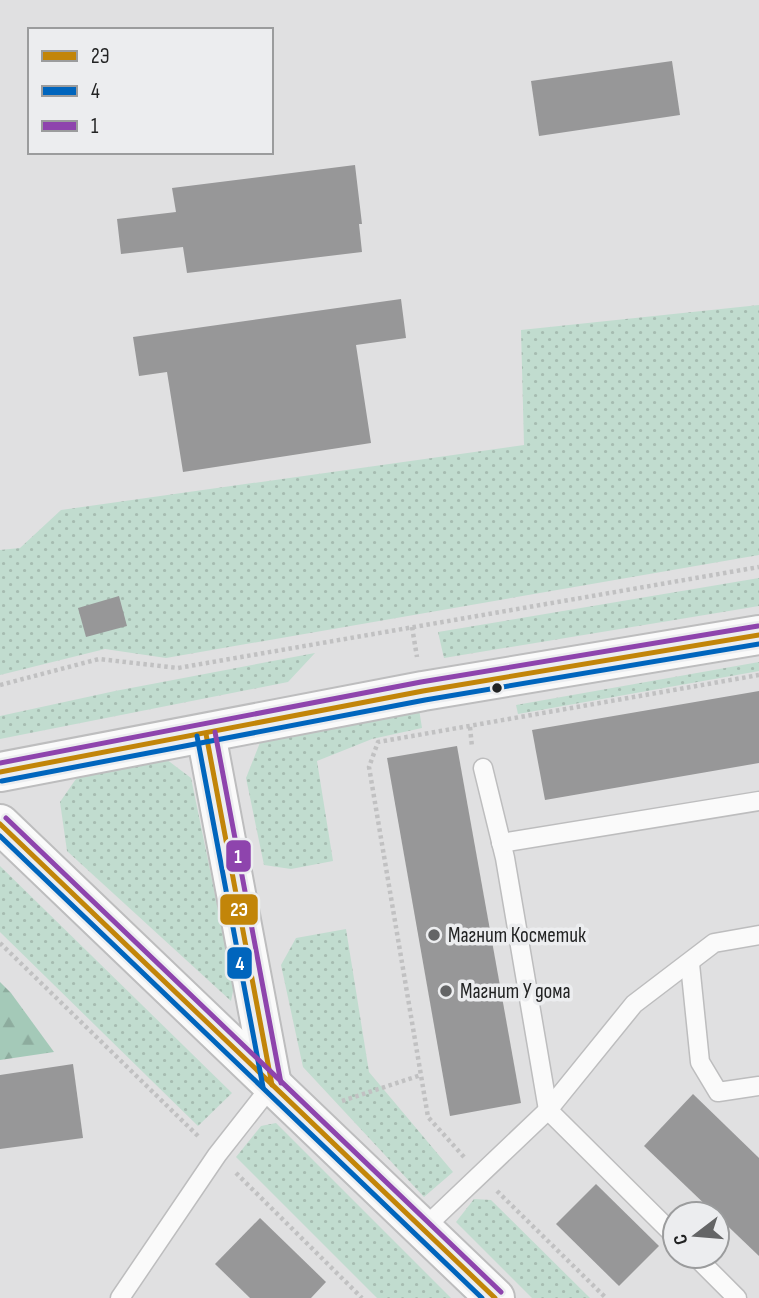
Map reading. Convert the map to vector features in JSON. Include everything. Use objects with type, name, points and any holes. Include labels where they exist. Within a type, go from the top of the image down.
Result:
[{"type":"street","points":[[0,772],[423,691],[759,635]]},
{"type":"street","points":[[206,734],[272,1085]]},
{"type":"street","points":[[0,824],[495,1298]]},
{"type":"lane","points":[[483,768],[501,843],[548,1110],[661,1222]]},
{"type":"lane","points":[[501,843],[759,802]]},
{"type":"lane","points":[[424,1228],[548,1110],[634,1004],[690,964],[714,943],[759,935]]},
{"type":"lane","points":[[690,964],[700,1062],[718,1092],[759,1086]]},
{"type":"lane","points":[[120,1298],[217,1154],[272,1085]]},
{"type":"lane","points":[[709,1270],[737,1298]]},
{"type":"path","points":[[0,685],[99,659],[178,668],[759,567]]},
{"type":"path","points":[[0,943],[362,1298]]},
{"type":"path","points":[[303,1114],[421,1075]]},
{"type":"green space","points":[[759,305],[759,555],[166,658],[105,649],[0,675],[0,550],[20,548],[61,510],[524,445],[521,330]]},
{"type":"green space","points":[[759,578],[759,606],[444,658],[438,632]]},
{"type":"green space","points":[[315,653],[288,682],[0,739],[0,716]]},
{"type":"green space","points":[[759,662],[759,671],[518,714],[516,705]]},
{"type":"green space","points":[[419,709],[422,728],[372,739],[317,761],[333,861],[291,869],[264,865],[246,778],[263,735]]},
{"type":"green space","points":[[166,759],[191,778],[234,986],[231,1001],[67,851],[60,802],[78,776]]},
{"type":"green space","points":[[0,866],[232,1093],[198,1126],[0,932]]},
{"type":"green space","points":[[346,929],[369,1072],[453,1172],[424,1197],[303,1067],[281,965],[296,938]]},
{"type":"green space","points":[[0,982],[11,993],[54,1052],[0,1060]]},
{"type":"green space","points":[[276,1123],[451,1298],[377,1298],[236,1157],[261,1126]]},
{"type":"green space","points":[[474,1199],[491,1200],[590,1298],[532,1298],[456,1222]]},
{"type":"building","points":[[672,61],[680,115],[539,136],[531,81]]},
{"type":"building","points":[[355,165],[362,224],[359,224],[362,252],[187,273],[183,247],[121,254],[117,219],[176,212],[172,188]]},
{"type":"building","points":[[401,299],[406,338],[356,345],[371,443],[183,472],[167,372],[139,376],[133,337]]},
{"type":"building","points":[[119,596],[127,626],[86,637],[78,608]]},
{"type":"building","points":[[759,691],[759,763],[545,800],[532,730]]},
{"type":"building","points":[[457,746],[521,1103],[450,1116],[387,758]]},
{"type":"building","points":[[73,1064],[83,1138],[0,1149],[0,1075]]},
{"type":"building","points":[[693,1094],[759,1158],[759,1256],[731,1229],[731,1200],[700,1200],[644,1146]]},
{"type":"building","points":[[596,1184],[659,1246],[619,1286],[556,1224]]},
{"type":"building","points":[[260,1218],[326,1282],[311,1298],[250,1298],[215,1264]]},
{"type":"transit line","name":"1","points":[[0,763],[421,682],[758,626]]},
{"type":"transit line","name":"2Э","points":[[0,772],[423,691],[759,635]]},
{"type":"transit line","name":"4","points":[[2,781],[425,700],[759,644]]},
{"type":"transit line","name":"1","points":[[215,732],[281,1083]]},
{"type":"transit line","name":"2Э","points":[[206,734],[272,1085]]},
{"type":"transit line","name":"4","points":[[197,736],[263,1087]]},
{"type":"transit line","name":"1","points":[[6,818],[501,1292]]},
{"type":"transit line","name":"2Э","points":[[0,824],[495,1298]]},
{"type":"transit line","name":"4","points":[[0,836],[482,1298]]},
{"type":"place","name":"Магнит Косметик","points":[[434,935]]},
{"type":"place","name":"Магнит У дома","points":[[446,991]]}]
